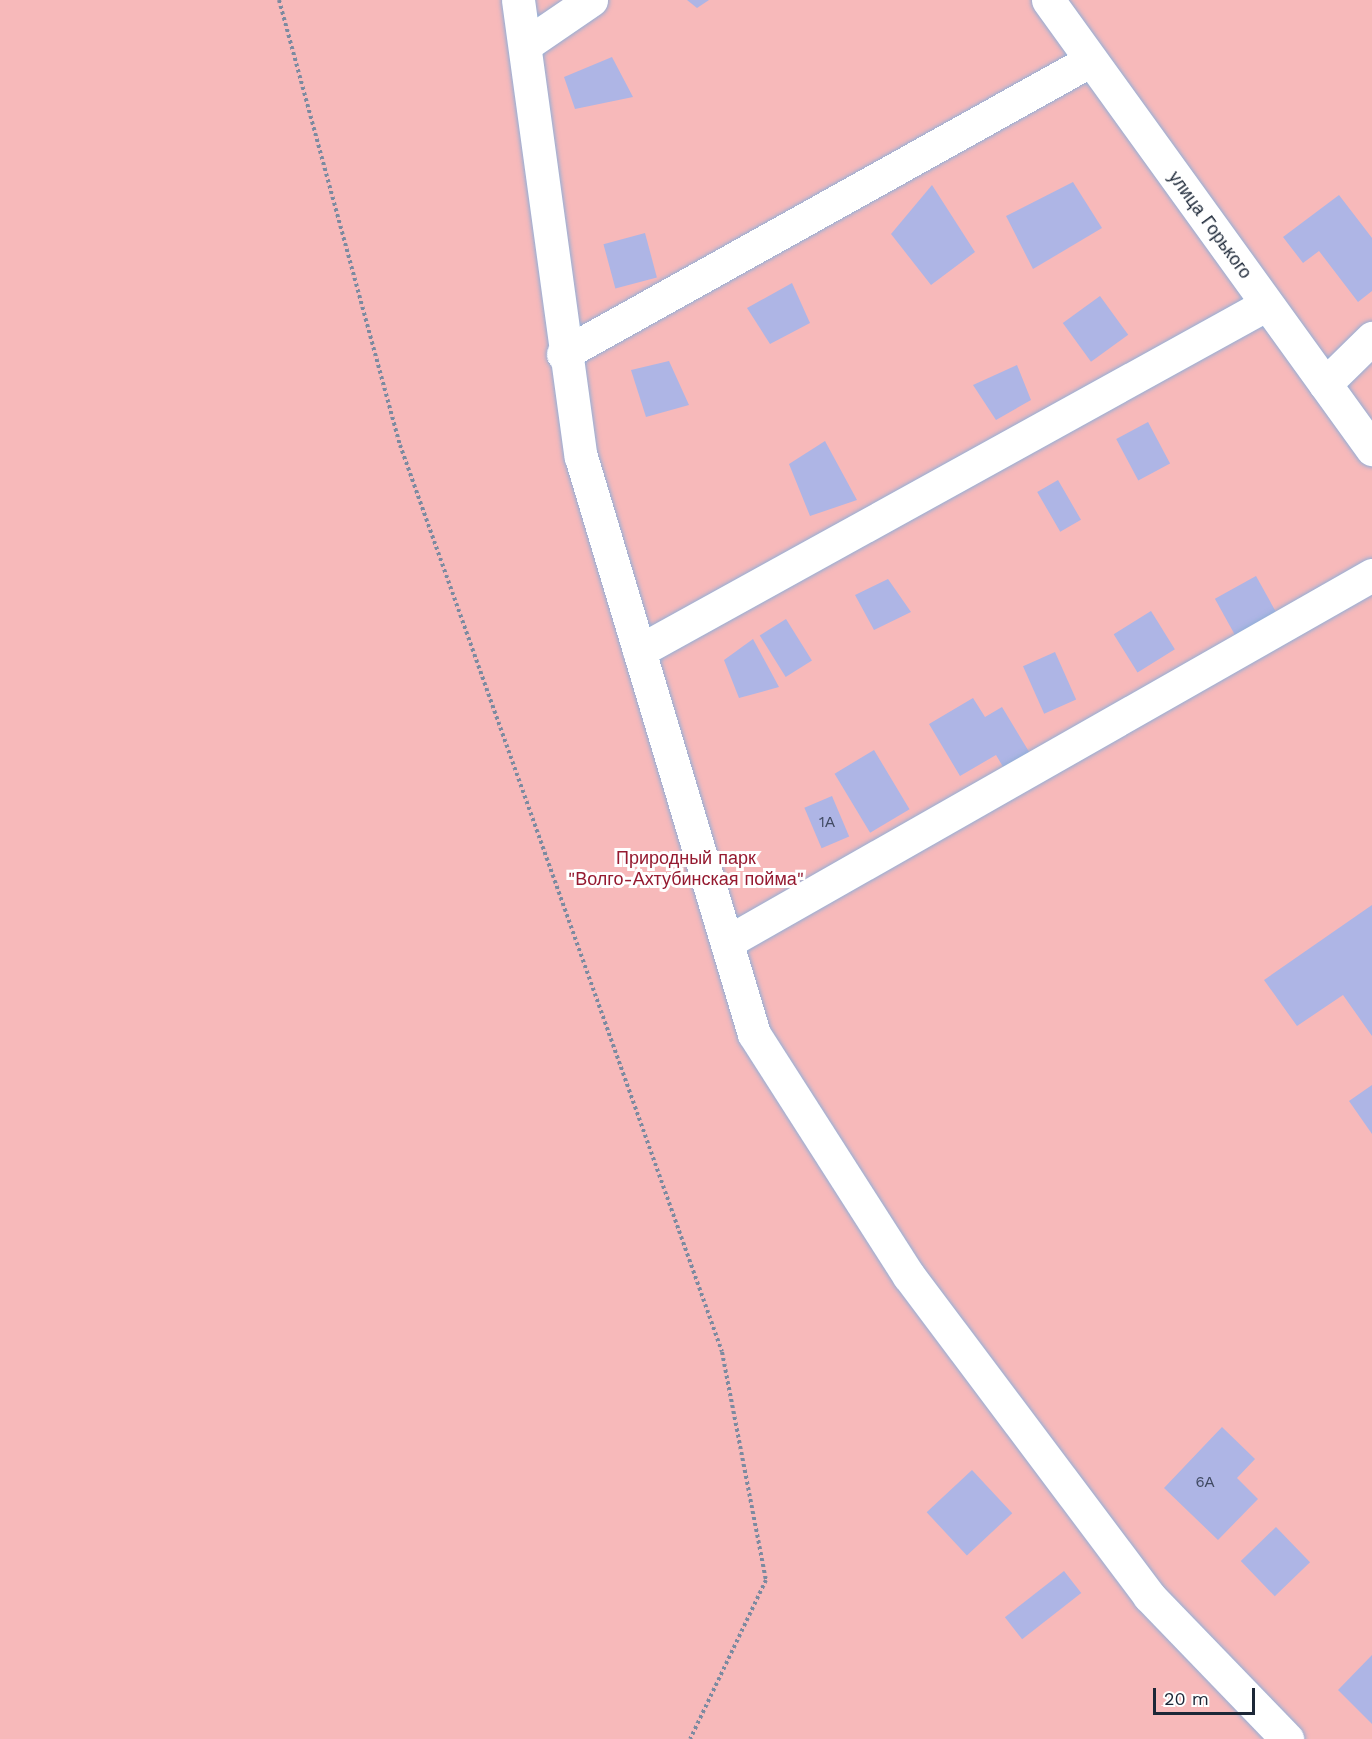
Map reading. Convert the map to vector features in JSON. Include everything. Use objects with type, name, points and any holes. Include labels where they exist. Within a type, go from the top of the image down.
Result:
[{"type":"street","points":[[518,0],[563,354],[581,457],[729,941],[754,1034],[909,1276],[1149,1596],[1287,1739]]},
{"type":"street","points":[[525,45],[591,0]]},
{"type":"street","name":"улица Горького","points":[[1048,0],[1372,449]]},
{"type":"street","points":[[563,354],[1091,60]]},
{"type":"street","points":[[639,651],[1267,304]]},
{"type":"street","points":[[1325,384],[1372,338]]},
{"type":"street","points":[[729,941],[1372,575]]},
{"type":"path","points":[[279,0],[400,445],[722,1352],[766,1580],[690,1739]]},
{"type":"green space","name":"Природный парк \"Волго-Ахтубинская пойма\"","points":[[0,0],[1372,0],[1372,1739],[0,1739]]},
{"type":"building","points":[[687,0],[709,0],[697,8]]},
{"type":"building","points":[[612,57],[633,97],[575,109],[564,77]]},
{"type":"building","points":[[1073,182],[1102,228],[1033,269],[1006,216]]},
{"type":"building","points":[[932,185],[975,252],[931,285],[891,234]]},
{"type":"building","points":[[1339,195],[1372,238],[1372,291],[1358,302],[1319,251],[1303,263],[1283,237]]},
{"type":"building","points":[[645,233],[657,277],[615,289],[603,244]]},
{"type":"building","points":[[792,283],[810,323],[770,344],[747,308]]},
{"type":"building","points":[[1100,296],[1128,335],[1091,362],[1063,323]]},
{"type":"building","points":[[669,361],[689,405],[646,417],[631,370]]},
{"type":"building","points":[[1017,365],[1031,400],[996,420],[973,385]]},
{"type":"building","points":[[1148,422],[1170,463],[1138,480],[1116,439]]},
{"type":"building","points":[[825,441],[857,500],[810,516],[789,464]]},
{"type":"building","points":[[1058,480],[1081,520],[1060,532],[1037,492]]},
{"type":"building","points":[[1256,576],[1278,616],[1237,639],[1215,599]]},
{"type":"building","points":[[888,579],[911,612],[874,630],[855,595]]},
{"type":"building","points":[[1151,611],[1175,649],[1138,672],[1114,634]]},
{"type":"building","points":[[786,619],[812,661],[786,677],[760,635]]},
{"type":"building","points":[[753,639],[779,687],[739,698],[724,660]]},
{"type":"building","points":[[1055,652],[1076,700],[1044,714],[1023,666]]},
{"type":"building","points":[[973,698],[985,717],[1002,707],[1031,755],[1005,770],[996,755],[960,776],[929,724]]},
{"type":"building","points":[[874,750],[910,809],[870,833],[835,774]]},
{"type":"building","points":[[832,796],[849,837],[822,848],[804,808]]},
{"type":"building","points":[[1372,905],[1372,1036],[1343,995],[1297,1026],[1264,980]]},
{"type":"building","points":[[1372,1085],[1372,1134],[1349,1101]]},
{"type":"building","points":[[1222,1427],[1255,1459],[1237,1478],[1258,1499],[1218,1540],[1164,1488]]},
{"type":"building","points":[[972,1470],[1012,1513],[967,1555],[927,1512]]},
{"type":"building","points":[[1276,1527],[1310,1562],[1275,1596],[1241,1561]]},
{"type":"building","points":[[1064,1571],[1081,1593],[1022,1639],[1005,1617]]},
{"type":"building","points":[[1372,1655],[1372,1724],[1338,1690]]}]
